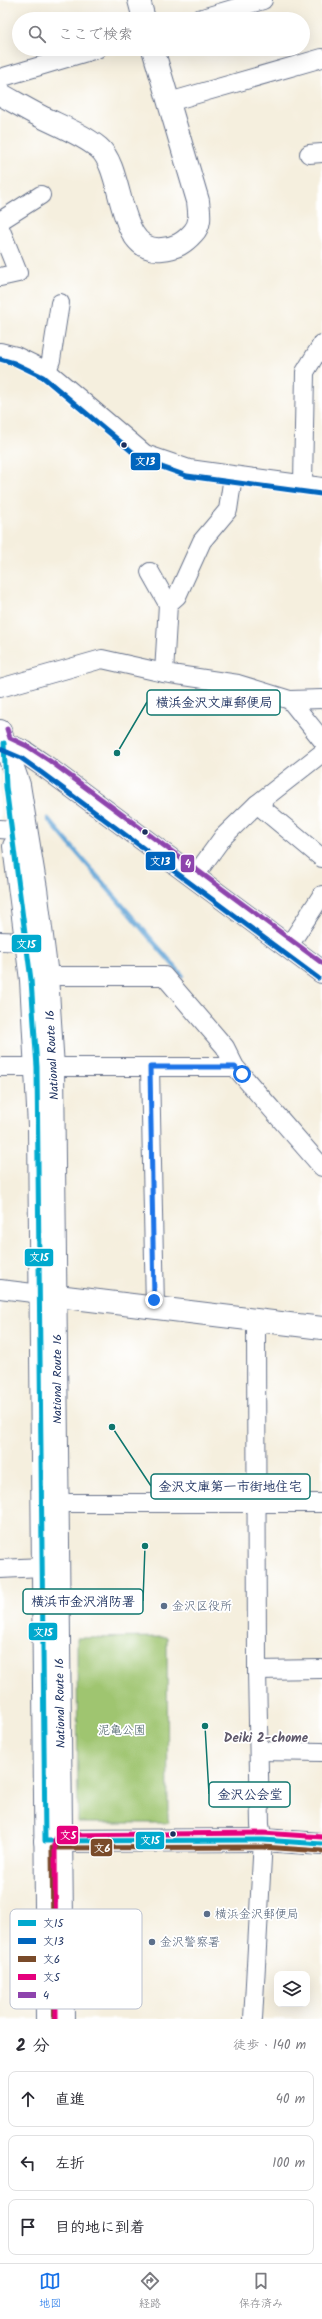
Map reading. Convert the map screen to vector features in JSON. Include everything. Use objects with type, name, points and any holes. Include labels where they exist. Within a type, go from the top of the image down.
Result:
[{"type":"main road","points":[[138,0],[142,12]]},
{"type":"main road","points":[[0,94],[83,136],[100,149],[108,160],[128,227],[146,246],[158,250],[169,249],[183,243],[197,229],[200,218],[198,201],[155,56]]},
{"type":"main road","points":[[1,740],[24,752],[46,767],[322,972]]},
{"type":"main road","name":"National Route 16","points":[[1,740],[6,787],[6,829],[26,942],[45,1067]]},
{"type":"main road","name":"National Route 16","points":[[1,740],[19,785],[36,889],[47,976],[45,1067],[49,1295],[58,1503],[51,1909]]},
{"type":"main road","points":[[49,1295],[322,1328]]},
{"type":"main road","name":"National Route 16","points":[[49,1295],[42,1567],[57,1909]]},
{"type":"main road","points":[[53,1841],[263,1840],[322,1844]]},
{"type":"main road","name":"National Route 16","points":[[47,2009],[47,2019]]},
{"type":"main road","name":"National Route 16","points":[[62,2009],[63,2019]]},
{"type":"street","points":[[223,12],[263,0]]},
{"type":"street","points":[[0,78],[74,56]]},
{"type":"street","points":[[169,102],[322,58]]},
{"type":"street","points":[[0,221],[41,195]]},
{"type":"street","points":[[0,228],[18,273],[0,277]]},
{"type":"street","points":[[47,371],[51,360],[60,303]]},
{"type":"street","points":[[303,484],[305,372],[322,344]]},
{"type":"street","points":[[0,352],[16,356],[47,371],[145,454],[189,469],[322,487]]},
{"type":"street","points":[[168,604],[176,596],[202,541],[228,510],[233,476]]},
{"type":"street","points":[[150,572],[168,604],[164,673]]},
{"type":"street","points":[[0,688],[102,659],[164,673],[238,684],[290,700],[322,699]]},
{"type":"street","points":[[290,700],[322,740]]},
{"type":"street","points":[[194,877],[223,836],[257,804],[322,754]]},
{"type":"street","points":[[257,804],[322,858]]},
{"type":"street","points":[[288,947],[322,895]]},
{"type":"street","points":[[0,941],[26,942]]},
{"type":"street","points":[[47,976],[164,976],[225,1047],[235,1067],[322,1167]]},
{"type":"street","points":[[0,1067],[235,1067]]},
{"type":"street","points":[[150,1067],[154,1308]]},
{"type":"street","points":[[0,1289],[49,1295]]},
{"type":"street","points":[[253,2019],[263,1840],[260,1825],[257,1670],[256,1321]]},
{"type":"street","points":[[58,1503],[322,1503]]},
{"type":"street","points":[[0,1569],[42,1567]]},
{"type":"street","points":[[257,1670],[322,1669]]},
{"type":"street","points":[[259,1751],[322,1752]]},
{"type":"green space","name":"泥亀公園","points":[[167,1637],[168,1823],[78,1823],[77,1638]]},
{"type":"waterway","points":[[48,819],[182,975]]},
{"type":"transit line","name":"文13","points":[[0,359],[14,363],[43,377],[142,460],[187,476],[321,494]]},
{"type":"transit line","name":"4","points":[[7,729],[10,738],[27,746],[50,761],[322,963]]},
{"type":"transit line","name":"文15","points":[[4,743],[6,787],[31,980],[37,1067],[45,1841],[263,1840],[322,1844]]},
{"type":"transit line","name":"文13","points":[[0,749],[21,758],[42,773],[318,978]]},
{"type":"transit line","name":"文5","points":[[55,1909],[55,1841],[58,1835],[263,1833],[322,1837]]},
{"type":"transit line","name":"文6","points":[[53,1909],[52,1848],[263,1847],[322,1851]]},
{"type":"transit line","name":"文6","points":[[54,2009],[54,2019]]},
{"type":"transit line","name":"文5","points":[[56,2009],[56,2019]]},
{"type":"place","name":"横浜金沢文庫郵便局","points":[[117,753]]},
{"type":"place","name":"金沢文庫第一市街地住宅","points":[[112,1427]]},
{"type":"place","name":"横浜市金沢消防署","points":[[145,1546]]},
{"type":"place","name":"金沢区役所","points":[[164,1606]]},
{"type":"place","name":"金沢公会堂","points":[[205,1726]]},
{"type":"place","name":"横浜金沢郵便局","points":[[207,1914]]},
{"type":"place","name":"金沢警察署","points":[[152,1942]]},
{"type":"district","name":"Deiki 2-chome","points":[[266,1737]]},
{"type":"route","points":[[154,1300],[150,1067],[235,1067],[242,1074]]}]
